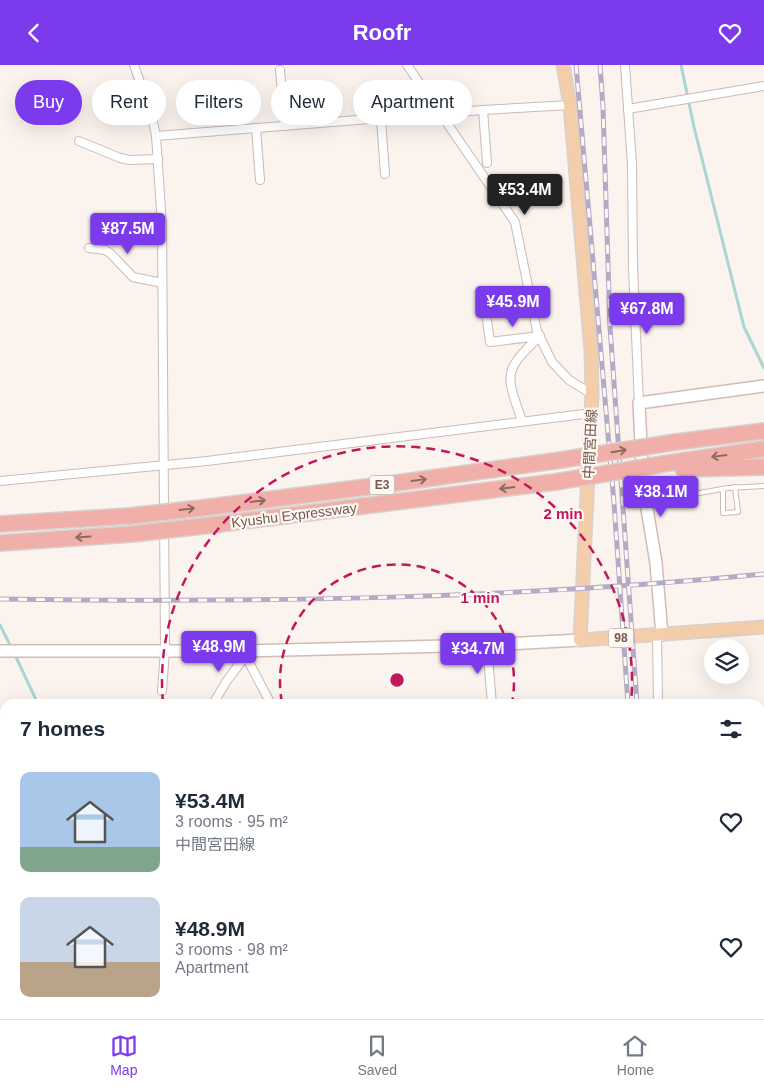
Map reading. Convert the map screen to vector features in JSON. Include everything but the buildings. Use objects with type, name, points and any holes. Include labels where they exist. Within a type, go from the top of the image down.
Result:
[{"type":"highway","name":"Kyushu Expressway","points":[[0,524],[130,516],[210,507],[382,485],[764,431]]},
{"type":"highway","name":"Kyushu Expressway","points":[[0,543],[132,534],[212,525],[556,482],[630,470],[675,466],[764,449]]},
{"type":"highway","points":[[675,466],[764,467]]},
{"type":"main road","name":"中間宮田線","points":[[563,65],[570,105],[590,340],[592,393],[580,640]]},
{"type":"main road","name":"98","points":[[580,640],[764,627]]},
{"type":"street","points":[[134,65],[151,113],[156,136],[162,225],[165,650],[162,691]]},
{"type":"street","points":[[407,65],[418,80]]},
{"type":"street","points":[[627,66],[632,164],[633,268],[639,403],[645,503],[656,563],[659,635],[658,699]]},
{"type":"street","points":[[280,70],[285,126]]},
{"type":"street","points":[[628,109],[764,86]]},
{"type":"street","points":[[472,111],[570,105]]},
{"type":"street","points":[[483,110],[487,163]]},
{"type":"street","points":[[156,136],[353,121]]},
{"type":"street","points":[[381,125],[385,174]]},
{"type":"street","points":[[449,125],[515,222],[537,331],[552,362],[569,380],[592,393]]},
{"type":"street","points":[[256,128],[260,181]]},
{"type":"street","points":[[79,141],[120,158],[130,160],[158,159]]},
{"type":"street","points":[[89,248],[105,250],[110,253],[132,277],[162,283]]},
{"type":"street","points":[[486,320],[490,342],[540,337]]},
{"type":"street","points":[[522,421],[509,379],[511,368],[520,355],[540,337]]},
{"type":"street","points":[[639,403],[764,387]]},
{"type":"street","points":[[0,481],[164,466],[592,413]]},
{"type":"street","points":[[1,651],[165,650],[245,653],[580,640]]},
{"type":"street","points":[[487,645],[492,699]]},
{"type":"street","points":[[216,699],[245,653]]},
{"type":"street","points":[[245,653],[268,699]]},
{"type":"lane","points":[[714,437],[764,426]]},
{"type":"lane","points":[[645,503],[735,487],[764,486]]},
{"type":"lane","points":[[723,489],[723,513],[738,512],[735,487]]},
{"type":"waterway","points":[[681,65],[694,127],[744,327],[764,368]]},
{"type":"waterway","points":[[0,625],[12,649]]},
{"type":"waterway","points":[[15,655],[36,699]]},
{"type":"railway","points":[[576,65],[614,503],[628,699]]},
{"type":"railway","points":[[600,65],[610,327],[637,699]]},
{"type":"railway","points":[[0,599],[287,599],[478,594],[573,589],[764,574]]}]
